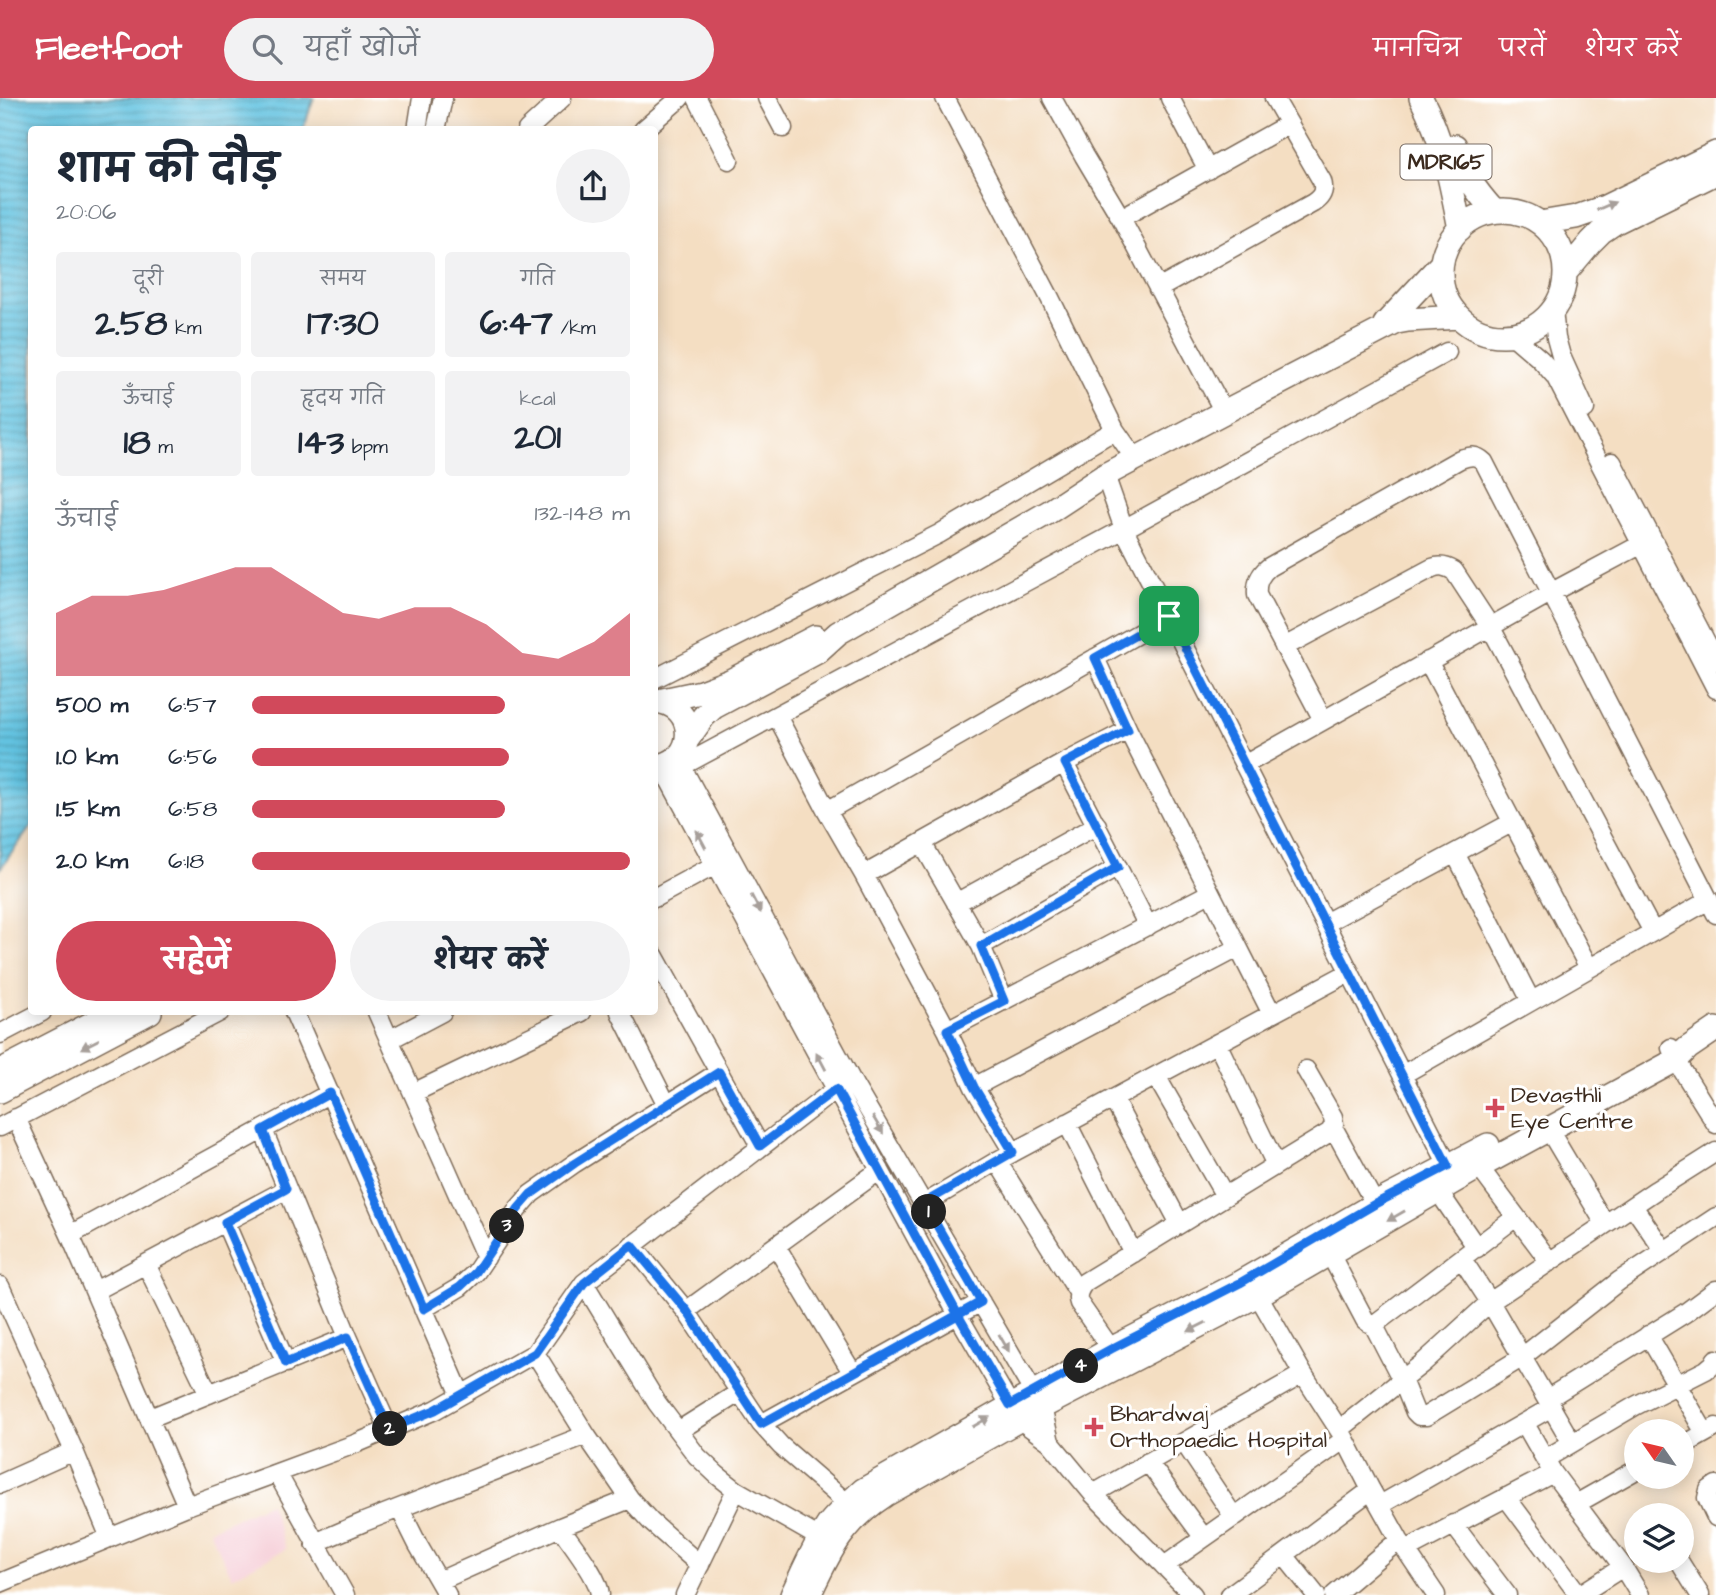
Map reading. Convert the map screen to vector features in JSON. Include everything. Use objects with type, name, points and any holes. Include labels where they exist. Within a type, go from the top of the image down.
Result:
[{"type":"main road","name":"MDR165","points":[[1421,98],[1443,148],[1460,229]]},
{"type":"main road","name":"MDR165","points":[[1435,98],[1463,170],[1494,211]]},
{"type":"main road","points":[[1540,223],[1576,217],[1605,207],[1716,153]]},
{"type":"main road","points":[[1565,273],[1591,242],[1609,227],[1716,173]]},
{"type":"main road","points":[[1494,211],[1523,214],[1548,229],[1563,254],[1565,273],[1562,292],[1553,310],[1539,324],[1513,335],[1503,335],[1484,332],[1459,317],[1444,292],[1441,273],[1448,244],[1460,229],[1476,217],[1494,211]]},
{"type":"main road","points":[[1378,331],[1442,263]]},
{"type":"main road","points":[[669,765],[704,716],[714,707],[817,652],[838,633],[1049,512],[1105,475],[1378,331],[1408,320],[1459,317]]},
{"type":"main road","points":[[658,693],[701,692],[730,681],[815,637],[838,633]]},
{"type":"main road","points":[[658,695],[682,714],[687,724],[669,765]]},
{"type":"main road","points":[[0,1071],[108,1015]]},
{"type":"main road","points":[[0,1091],[144,1015]]},
{"type":"main road","points":[[792,1595],[828,1525],[863,1490],[885,1476],[1258,1295],[1479,1167],[1549,1130],[1716,1029]]},
{"type":"main road","points":[[1038,1400],[1111,1349],[1240,1283],[1375,1204],[1679,1052]]},
{"type":"main road","points":[[809,1595],[824,1563],[849,1524],[869,1506],[1015,1412]]},
{"type":"street","points":[[418,126],[422,98]]},
{"type":"street","points":[[437,126],[443,98]]},
{"type":"street","points":[[648,126],[680,98]]},
{"type":"street","points":[[698,98],[729,160]]},
{"type":"street","points":[[767,98],[783,128]]},
{"type":"street","points":[[946,98],[1115,430],[1136,460]]},
{"type":"street","points":[[1170,98],[1208,170]]},
{"type":"street","points":[[1157,289],[1320,198],[1324,187],[1322,181],[1274,98]]},
{"type":"street","points":[[531,126],[557,100]]},
{"type":"street","points":[[1057,100],[1224,412]]},
{"type":"street","points":[[1121,218],[1289,124]]},
{"type":"street","points":[[1553,310],[1561,356],[1577,394],[1716,661]]},
{"type":"street","points":[[1513,335],[1555,376],[1716,689]]},
{"type":"street","points":[[669,765],[777,716],[1447,352]]},
{"type":"street","points":[[658,692],[939,534],[1115,430]]},
{"type":"street","points":[[1323,720],[1257,596],[1256,587],[1262,573],[1460,459],[1471,456],[1480,458],[1552,592],[1713,907],[1653,932],[1402,1075]]},
{"type":"street","points":[[1105,475],[1124,529],[1448,1166]]},
{"type":"street","points":[[1244,765],[1642,544]]},
{"type":"street","points":[[1284,648],[1432,568],[1447,567],[1454,571],[1490,626],[1653,932]]},
{"type":"street","points":[[827,811],[1169,616]]},
{"type":"street","points":[[1095,658],[1128,730],[1272,1014]]},
{"type":"street","points":[[1428,661],[1589,968]]},
{"type":"street","points":[[777,716],[947,1030],[1005,1157],[1078,1292]]},
{"type":"street","points":[[864,875],[1128,730]]},
{"type":"street","points":[[1065,763],[1148,926]]},
{"type":"street","points":[[669,765],[715,865],[958,1315],[1015,1412],[1050,1442],[1093,1494],[1193,1595]]},
{"type":"street","points":[[669,765],[1038,1400],[1050,1442]]},
{"type":"street","points":[[1325,923],[1513,822]]},
{"type":"street","points":[[956,903],[1097,825]]},
{"type":"street","points":[[922,843],[981,946],[1004,1001]]},
{"type":"street","points":[[1455,853],[1531,1001]]},
{"type":"street","points":[[658,896],[715,865]]},
{"type":"street","points":[[981,946],[1118,867]]},
{"type":"street","points":[[947,1030],[1210,893]]},
{"type":"street","points":[[974,1087],[1238,948]]},
{"type":"street","points":[[658,962],[760,1146]]},
{"type":"street","points":[[924,1203],[1350,972]]},
{"type":"street","points":[[0,1034],[36,1015]]},
{"type":"street","points":[[0,1127],[214,1015]]},
{"type":"street","points":[[295,1015],[461,1395]]},
{"type":"street","points":[[378,1015],[486,1258]]},
{"type":"street","points":[[389,1040],[436,1015]]},
{"type":"street","points":[[413,1093],[576,1015]]},
{"type":"street","points":[[622,1015],[667,1105]]},
{"type":"street","points":[[1217,1043],[1276,1166]]},
{"type":"street","points":[[1679,1052],[1716,1124]]},
{"type":"street","points":[[1306,1070],[1333,1117],[1333,1127],[1375,1204]]},
{"type":"street","points":[[424,1309],[460,1287],[476,1272],[531,1194],[719,1072]]},
{"type":"street","points":[[1156,1076],[1225,1196]]},
{"type":"street","points":[[0,1583],[187,1506],[435,1410],[535,1353],[584,1283],[836,1089]]},
{"type":"street","points":[[70,1235],[330,1093]]},
{"type":"street","points":[[1113,1099],[1180,1224]]},
{"type":"street","points":[[16,1118],[95,1291],[187,1506]]},
{"type":"street","points":[[1067,1124],[1133,1253]]},
{"type":"street","points":[[1111,1349],[1077,1298],[1085,1283],[1327,1134],[1333,1127]]},
{"type":"street","points":[[263,1130],[389,1429]]},
{"type":"street","points":[[1549,1130],[1605,1224]]},
{"type":"street","points":[[1164,1566],[1234,1517],[1342,1434],[1490,1302],[1716,1152]]},
{"type":"street","points":[[1479,1167],[1550,1262]]},
{"type":"street","points":[[687,1311],[880,1170]]},
{"type":"street","points":[[95,1291],[286,1189]]},
{"type":"street","points":[[1438,1191],[1476,1248]]},
{"type":"street","points":[[1633,1206],[1664,1251]]},
{"type":"street","points":[[1373,1324],[1382,1320],[1516,1217]]},
{"type":"street","points":[[1331,1254],[1365,1320],[1373,1324],[1415,1412],[1422,1417],[1521,1358],[1619,1281],[1716,1217]]},
{"type":"street","points":[[225,1222],[286,1363]]},
{"type":"street","points":[[632,1245],[687,1311],[761,1424],[781,1446],[848,1504]]},
{"type":"street","points":[[776,1246],[852,1372]]},
{"type":"street","points":[[1462,1259],[1572,1443]]},
{"type":"street","points":[[146,1264],[209,1394]]},
{"type":"street","points":[[584,1283],[657,1403],[698,1456],[737,1490],[820,1538]]},
{"type":"street","points":[[0,1286],[110,1538]]},
{"type":"street","points":[[1230,1595],[1284,1555],[1375,1498],[1525,1424],[1549,1403],[1716,1290]]},
{"type":"street","points":[[1258,1295],[1303,1374],[1342,1434],[1403,1545],[1437,1595]]},
{"type":"street","points":[[761,1424],[981,1302]]},
{"type":"street","points":[[1648,1335],[1677,1384],[1711,1430],[1694,1439]]},
{"type":"street","points":[[150,1418],[348,1337]]},
{"type":"street","points":[[535,1353],[630,1500],[700,1565]]},
{"type":"street","points":[[1334,1595],[1403,1545],[1454,1524],[1506,1497],[1549,1466],[1572,1443],[1635,1406],[1706,1370],[1716,1359]]},
{"type":"street","points":[[1093,1494],[1303,1374]]},
{"type":"street","points":[[678,1431],[740,1392]]},
{"type":"street","points":[[1525,1424],[1549,1466],[1623,1567],[1640,1595]]},
{"type":"street","points":[[315,1543],[586,1434]]},
{"type":"street","points":[[1184,1442],[1234,1517]]},
{"type":"street","points":[[0,1484],[74,1451]]},
{"type":"street","points":[[1149,1462],[1204,1538]]},
{"type":"street","points":[[277,1473],[345,1595]]},
{"type":"street","points":[[1576,1504],[1624,1477]]},
{"type":"street","points":[[1716,1485],[1709,1490],[1707,1497],[1716,1517]]},
{"type":"street","points":[[685,1595],[737,1490]]},
{"type":"street","points":[[1506,1497],[1579,1595],[1623,1567]]},
{"type":"street","points":[[400,1508],[443,1588],[560,1527],[630,1500]]},
{"type":"street","points":[[1454,1524],[1507,1595]]},
{"type":"street","points":[[560,1527],[603,1593]]},
{"type":"street","points":[[1284,1555],[1316,1595]]},
{"type":"street","points":[[1686,1573],[1700,1595]]},
{"type":"shaded area","points":[[270,1503],[286,1549],[232,1577],[209,1530]]},
{"type":"water","points":[[0,98],[314,98],[304,126],[28,126],[28,830],[0,869]]},
{"type":"place","name":"Devasthli Eye Centre","points":[[1495,1108]]},
{"type":"place","name":"Bhardwaj Orthopaedic Hospital","points":[[1094,1427]]},
{"type":"route","points":[[1169,616],[1095,658],[1128,730],[1065,763],[1118,867],[981,946],[1004,1001],[947,1030],[974,1087],[1013,1152],[924,1203],[981,1302],[958,1315],[852,1372],[761,1424],[687,1311],[632,1245],[584,1283],[535,1353],[435,1410],[389,1429],[348,1337],[286,1363],[225,1222],[286,1189],[263,1130],[330,1093],[424,1309],[469,1280],[531,1194],[719,1072],[760,1146],[836,1089],[958,1315],[1010,1405],[1111,1349],[1240,1283],[1375,1204],[1448,1166],[1169,616]]}]
